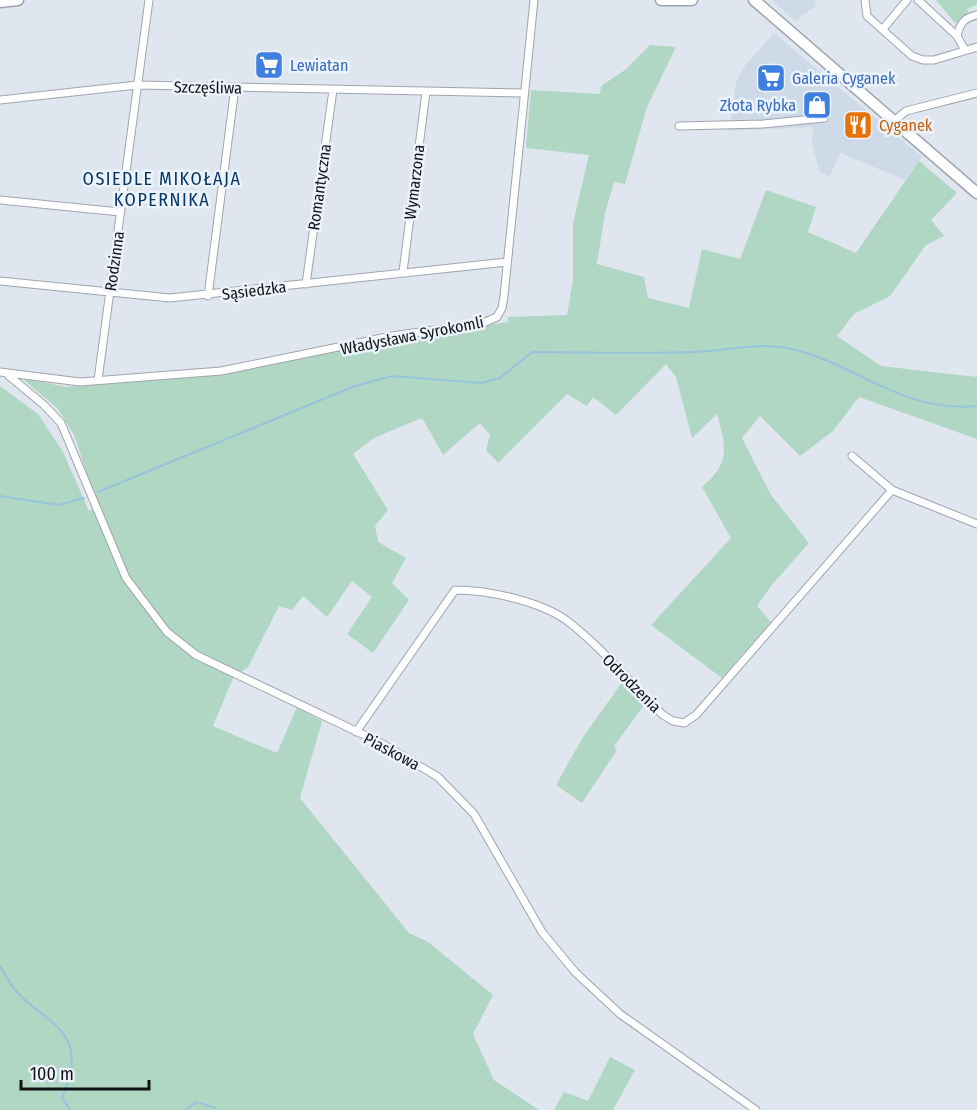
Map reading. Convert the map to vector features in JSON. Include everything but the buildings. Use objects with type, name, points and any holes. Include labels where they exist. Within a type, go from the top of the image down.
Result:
[{"type":"main road","points":[[0,3],[18,0]]},
{"type":"main road","points":[[661,0],[692,0]]},
{"type":"main road","points":[[754,0],[977,194]]},
{"type":"street","name":"Rodzinna","points":[[98,380],[149,0]]},
{"type":"street","name":"Władysława Syrokomli","points":[[0,372],[8,375],[80,382],[221,371],[392,336],[483,322],[497,317],[502,308],[534,0]]},
{"type":"street","points":[[866,0],[867,16],[912,56],[923,60],[934,60],[977,47]]},
{"type":"street","points":[[883,29],[907,0]]},
{"type":"street","points":[[918,0],[957,36],[965,50]]},
{"type":"street","points":[[957,36],[960,24],[977,15]]},
{"type":"street","name":"Szczęśliwa","points":[[0,100],[137,85],[524,93]]},
{"type":"street","points":[[208,296],[235,87]]},
{"type":"street","name":"Romantyczna","points":[[306,284],[333,90]]},
{"type":"street","name":"Wymarzona","points":[[403,272],[426,92]]},
{"type":"street","points":[[894,121],[906,111],[977,93]]},
{"type":"street","points":[[679,126],[763,124],[824,118]]},
{"type":"street","points":[[0,200],[120,212]]},
{"type":"street","name":"Sąsiedzka","points":[[0,281],[170,298],[208,296],[403,272],[507,262]]},
{"type":"street","name":"Władysława Syrokomli","points":[[8,375],[41,402]]},
{"type":"street","name":"Piaskowa","points":[[41,402],[61,423],[68,436],[104,531],[126,578],[167,632],[196,655],[411,759],[455,792],[491,841],[542,933],[575,972],[609,1004],[688,1064],[756,1110]]},
{"type":"street","points":[[852,456],[892,490],[977,524]]},
{"type":"street","name":"Odrodzenia","points":[[356,732],[455,590],[476,590],[516,598],[565,619],[604,654],[663,715],[673,722],[684,723],[696,715],[892,490]]},
{"type":"shaded area","points":[[772,0],[814,0],[816,6],[795,21]]},
{"type":"shaded area","points":[[774,33],[922,157],[905,180],[840,153],[830,176],[820,173],[812,145],[813,127],[729,131],[736,82],[746,64]]},
{"type":"green space","points":[[936,0],[977,0],[977,5],[967,9],[969,12],[955,23]]},
{"type":"green space","points":[[650,45],[676,47],[647,107],[625,184],[614,182],[605,213],[597,264],[644,277],[648,298],[689,308],[702,249],[740,259],[766,190],[816,207],[808,232],[856,253],[919,161],[957,193],[931,220],[944,236],[926,245],[890,296],[854,314],[837,336],[881,366],[977,377],[977,439],[859,397],[833,431],[800,456],[760,416],[742,438],[771,495],[809,543],[771,586],[757,606],[771,622],[722,678],[651,625],[731,538],[702,487],[718,470],[724,454],[723,436],[717,414],[692,438],[676,377],[666,364],[616,415],[593,397],[587,406],[567,394],[498,463],[486,450],[490,435],[480,423],[443,455],[422,418],[374,438],[353,454],[388,510],[375,526],[378,542],[406,558],[392,583],[409,600],[373,653],[347,634],[372,597],[352,581],[327,617],[303,596],[292,610],[279,606],[248,667],[234,676],[213,726],[277,753],[297,707],[322,721],[300,798],[409,933],[428,942],[493,995],[473,1034],[494,1080],[539,1110],[0,1110],[0,386],[38,414],[63,452],[89,511],[98,506],[74,435],[58,409],[24,380],[26,378],[65,387],[228,374],[409,336],[508,322],[508,317],[567,315],[573,280],[573,223],[589,155],[526,148],[531,90],[600,94],[601,86],[625,70]]},
{"type":"green space","points":[[623,681],[645,704],[614,746],[617,750],[582,803],[556,785],[583,737]]},
{"type":"green space","points":[[610,1057],[635,1070],[613,1110],[554,1110],[564,1092],[588,1101]]},
{"type":"waterway","points":[[98,492],[355,386],[392,376],[482,383],[500,378],[532,352],[675,353],[776,346],[812,355],[924,402],[949,406],[977,406]]},
{"type":"waterway","points":[[0,496],[59,505],[84,498]]},
{"type":"waterway","points":[[0,966],[17,993],[51,1021],[70,1046],[72,1057],[69,1080],[62,1097],[70,1110]]},
{"type":"waterway","points":[[185,1110],[196,1102],[215,1108]]},
{"type":"place","name":"Lewiatan","points":[[269,65]]},
{"type":"place","name":"Galeria Cyganek","points":[[771,78]]},
{"type":"place","name":"Złota Rybka","points":[[817,105]]},
{"type":"place","name":"Cyganek","points":[[858,125]]},
{"type":"district","name":"OSIEDLE MIKOŁAJA KOPERNIKA","points":[[162,189]]}]
